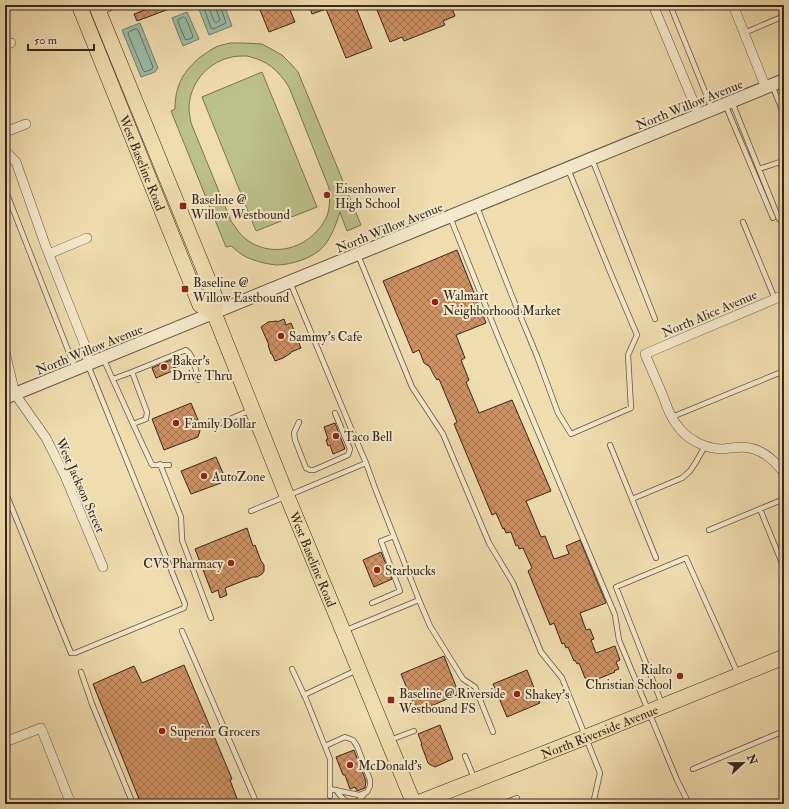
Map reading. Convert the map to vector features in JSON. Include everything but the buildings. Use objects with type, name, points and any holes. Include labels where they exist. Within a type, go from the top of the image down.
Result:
[{"type":"main road","name":"West Baseline Road","points":[[80,5],[200,305],[214,314]]},
{"type":"main road","name":"West Baseline Road","points":[[98,9],[216,299],[214,314],[414,804]]},
{"type":"main road","name":"North Riverside Avenue","points":[[414,804],[784,658]]},
{"type":"street","points":[[653,5],[699,115]]},
{"type":"street","points":[[733,5],[769,87]]},
{"type":"street","name":"North Willow Avenue","points":[[10,396],[784,80]]},
{"type":"street","points":[[5,132],[26,124]]},
{"type":"street","points":[[5,152],[16,162],[49,254],[86,348],[88,365]]},
{"type":"street","points":[[49,254],[87,238]]},
{"type":"street","name":"North Alice Avenue","points":[[672,417],[645,354],[784,296]]},
{"type":"street","name":"West Jackson Street","points":[[5,352],[10,396],[46,438],[65,476],[103,567]]},
{"type":"street","points":[[672,417],[680,429],[696,442],[705,446],[722,449],[740,447],[752,448],[771,458],[778,464],[784,473]]},
{"type":"street","points":[[5,742],[42,728],[71,804]]},
{"type":"lane","points":[[98,9],[117,5]]},
{"type":"lane","points":[[670,5],[713,110]]},
{"type":"lane","points":[[744,33],[784,16]]},
{"type":"lane","points":[[769,87],[784,115]]},
{"type":"lane","points":[[729,103],[759,169],[779,219],[784,217]]},
{"type":"lane","points":[[729,103],[773,218]]},
{"type":"lane","points":[[592,159],[656,320]]},
{"type":"lane","points":[[759,169],[780,162],[784,172]]},
{"type":"lane","points":[[476,206],[537,356],[558,413],[571,434],[631,408],[628,355],[637,335],[610,274],[568,169]]},
{"type":"lane","points":[[5,190],[76,370]]},
{"type":"lane","points":[[450,217],[502,347],[615,615],[619,640],[656,709]]},
{"type":"lane","points":[[743,222],[775,299]]},
{"type":"lane","points":[[358,255],[412,387],[443,434],[488,543],[513,583],[541,652],[562,678],[600,773],[593,804]]},
{"type":"lane","points":[[290,282],[366,463],[430,626],[463,679],[475,687],[493,732]]},
{"type":"lane","points":[[113,379],[186,350],[189,353],[196,370],[198,380]]},
{"type":"lane","points":[[104,358],[152,465],[168,465]]},
{"type":"lane","points":[[5,491],[71,653],[75,653],[184,608],[185,604],[88,365]]},
{"type":"lane","points":[[672,417],[784,371]]},
{"type":"lane","points":[[132,372],[147,412],[146,419],[133,424]]},
{"type":"lane","points":[[216,425],[252,409]]},
{"type":"lane","points":[[299,422],[294,433],[295,440],[306,468],[314,470],[348,455],[350,449],[335,413]]},
{"type":"lane","points":[[610,445],[656,558]]},
{"type":"lane","points":[[632,499],[682,478],[690,471],[705,446]]},
{"type":"lane","points":[[251,511],[366,463]]},
{"type":"lane","points":[[160,464],[181,517],[182,540],[211,618]]},
{"type":"lane","points":[[709,530],[784,499]]},
{"type":"lane","points":[[760,509],[784,568]]},
{"type":"lane","points":[[372,603],[400,591],[381,541],[394,536]]},
{"type":"lane","points":[[690,804],[677,780],[656,709],[616,587],[686,558],[739,675]]},
{"type":"lane","points":[[343,631],[419,600]]},
{"type":"lane","points":[[182,631],[257,804]]},
{"type":"lane","points":[[292,669],[330,759],[330,796]]},
{"type":"lane","points":[[304,695],[359,670]]},
{"type":"lane","points":[[82,672],[92,704],[133,804]]},
{"type":"lane","points":[[388,741],[414,731]]},
{"type":"lane","points":[[693,769],[784,731]]},
{"type":"lane","points":[[325,746],[345,737],[354,740],[370,780],[370,786],[367,792],[354,803],[342,798],[336,790]]},
{"type":"lane","points":[[465,756],[475,780]]},
{"type":"lane","points":[[330,789],[359,795],[365,793]]},
{"type":"lane","points":[[502,804],[517,798]]},
{"type":"shaded area","points":[[230,43],[262,44],[282,55],[298,72],[361,225],[347,231],[340,212],[332,234],[324,246],[314,254],[302,260],[282,265],[268,264],[246,257],[231,246],[226,247],[171,111],[175,109],[178,87],[188,69],[210,50]],"holes":[[[247,56],[261,60],[276,71],[289,87],[329,188],[329,209],[321,226],[310,238],[302,243],[284,249],[265,248],[256,245],[247,240],[236,229],[231,221],[191,123],[190,117],[189,107],[192,90],[206,70],[220,61],[230,57]]]},
{"type":"shaded area","points":[[262,72],[317,207],[256,231],[202,97]]},
{"type":"water","points":[[203,5],[224,5],[232,26],[209,35],[198,7]]},
{"type":"water","points":[[187,12],[199,39],[183,46],[172,18]]},
{"type":"water","points":[[140,23],[158,68],[155,72],[141,77],[122,30]]},
{"type":"place","name":"Eisenhower High School","points":[[327,195]]},
{"type":"place","name":"Baseline @ Willow Westbound","points":[[183,206]]},
{"type":"place","name":"Baseline @ Willow Eastbound","points":[[185,289]]},
{"type":"place","name":"Walmart Neighborhood Market","points":[[435,302]]},
{"type":"place","name":"Sammy's Cafe","points":[[281,336]]},
{"type":"place","name":"Baker's Drive Thru","points":[[164,367]]},
{"type":"place","name":"Family Dollar","points":[[176,423]]},
{"type":"place","name":"Taco Bell","points":[[336,436]]},
{"type":"place","name":"AutoZone","points":[[204,476]]},
{"type":"place","name":"CVS Pharmacy","points":[[231,563]]},
{"type":"place","name":"Starbucks","points":[[377,570]]},
{"type":"place","name":"Rialto Christian School","points":[[680,676]]},
{"type":"place","name":"Shakey's","points":[[517,694]]},
{"type":"place","name":"Baseline @ Riverside Westbound FS","points":[[391,700]]},
{"type":"place","name":"Superior Grocers","points":[[162,731]]},
{"type":"place","name":"McDonald's","points":[[350,765]]}]
